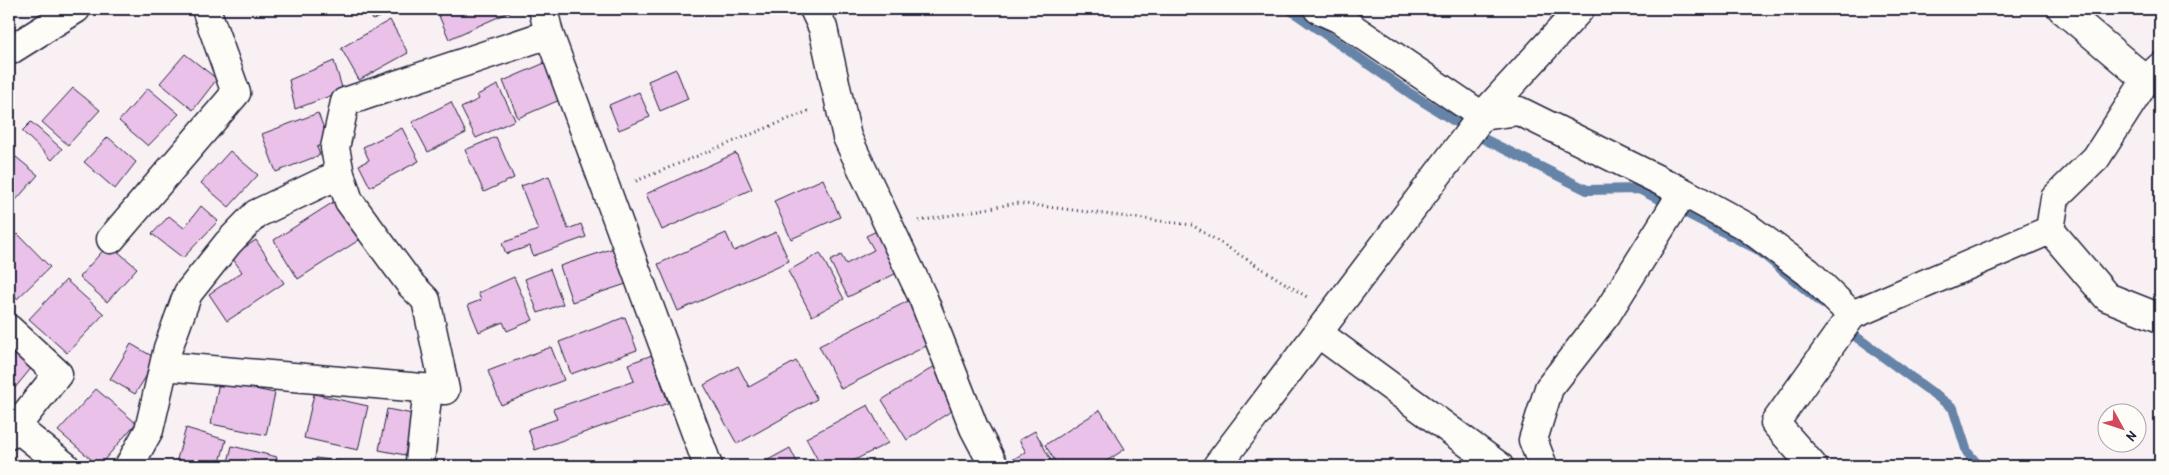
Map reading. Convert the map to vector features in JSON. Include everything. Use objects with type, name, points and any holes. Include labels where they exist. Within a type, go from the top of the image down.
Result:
[{"type":"street","points":[[9,51],[76,9]]},
{"type":"street","points":[[112,240],[236,93],[206,9]]},
{"type":"street","points":[[814,9],[823,28],[847,137],[923,298],[974,428],[994,466]]},
{"type":"street","points":[[1318,9],[1338,18],[1474,128]]},
{"type":"street","points":[[1217,466],[1474,128],[1580,9]]},
{"type":"street","points":[[2062,9],[2153,73],[2096,158],[2055,198],[2050,230],[2107,297],[2160,318]]},
{"type":"street","points":[[164,366],[445,390],[426,300],[411,285],[349,201],[340,174],[335,148],[345,102],[546,22],[708,466]]},
{"type":"street","points":[[1474,128],[1519,110],[1677,202],[1747,227],[1808,272],[1852,315]]},
{"type":"street","points":[[129,466],[149,430],[168,348],[188,293],[228,243],[256,214],[340,174]]},
{"type":"street","points":[[1543,466],[1533,440],[1550,388],[1606,315],[1677,202]]},
{"type":"street","points":[[1812,466],[1775,423],[1852,315],[2050,230]]},
{"type":"street","points":[[1325,323],[1499,466]]},
{"type":"street","points":[[9,329],[58,374],[12,431],[65,466]]},
{"type":"street","points":[[422,466],[428,388]]},
{"type":"path","points":[[608,192],[838,99]]},
{"type":"path","points":[[889,227],[1018,203],[1192,226],[1325,323]]},
{"type":"building","points":[[368,9],[398,9],[373,20]]},
{"type":"building","points":[[436,9],[516,9],[449,39]]},
{"type":"building","points":[[390,20],[408,53],[359,80],[341,48]]},
{"type":"building","points":[[185,54],[217,79],[193,110],[160,83]]},
{"type":"building","points":[[334,61],[343,91],[295,109],[289,80]]},
{"type":"building","points":[[547,62],[562,99],[518,118],[503,81]]},
{"type":"building","points":[[676,69],[688,99],[660,111],[648,81]]},
{"type":"building","points":[[498,85],[515,120],[476,138],[461,108],[479,99],[477,95]]},
{"type":"building","points":[[73,88],[100,110],[68,145],[42,122]]},
{"type":"building","points":[[148,88],[179,114],[148,146],[119,121]]},
{"type":"building","points":[[639,92],[650,117],[619,130],[609,105]]},
{"type":"building","points":[[451,102],[466,133],[428,152],[412,122]]},
{"type":"building","points":[[318,113],[329,142],[317,147],[320,155],[276,172],[262,134]]},
{"type":"building","points":[[31,122],[62,149],[52,160],[22,131]]},
{"type":"building","points":[[402,128],[419,161],[370,187],[359,165],[369,160],[363,147]]},
{"type":"building","points":[[108,137],[136,162],[115,189],[84,162]]},
{"type":"building","points":[[496,137],[514,178],[484,192],[465,150]]},
{"type":"building","points":[[230,151],[258,175],[229,207],[201,183]]},
{"type":"building","points":[[736,153],[752,189],[662,230],[646,194]]},
{"type":"building","points":[[16,157],[38,175],[9,208],[9,164]]},
{"type":"building","points":[[549,176],[568,229],[581,224],[586,237],[533,256],[530,246],[506,254],[502,243],[538,230],[521,186]]},
{"type":"building","points":[[823,179],[840,217],[791,239],[774,201]]},
{"type":"building","points":[[335,201],[359,240],[298,279],[274,240]]},
{"type":"building","points":[[201,206],[218,221],[183,258],[152,234],[169,216],[184,228]]},
{"type":"building","points":[[885,227],[905,269],[848,297],[830,261],[841,255],[846,264],[874,250],[866,236]]},
{"type":"building","points":[[776,232],[789,261],[678,311],[658,264],[726,233],[734,251]]},
{"type":"building","points":[[18,234],[50,267],[17,299],[9,292],[9,243]]},
{"type":"building","points":[[256,240],[284,283],[227,321],[209,294],[242,272],[231,256]]},
{"type":"building","points":[[109,244],[137,268],[107,302],[79,277]]},
{"type":"building","points":[[614,248],[626,284],[572,302],[560,266]]},
{"type":"building","points":[[820,253],[844,299],[812,316],[788,271]]},
{"type":"building","points":[[550,269],[563,304],[538,313],[525,279]]},
{"type":"building","points":[[514,277],[533,320],[507,331],[503,322],[479,332],[468,305],[481,300],[478,293]]},
{"type":"building","points":[[66,280],[104,314],[67,353],[29,319]]},
{"type":"building","points":[[914,298],[936,341],[841,389],[819,346]]},
{"type":"building","points":[[625,317],[637,350],[571,374],[559,342]]},
{"type":"building","points":[[131,344],[157,359],[135,394],[110,379]]},
{"type":"building","points":[[9,347],[33,366],[9,395]]},
{"type":"building","points":[[551,347],[564,380],[501,405],[488,371]]},
{"type":"building","points":[[652,355],[668,403],[535,450],[528,429],[557,419],[553,409],[634,381],[628,364]]},
{"type":"building","points":[[940,357],[956,408],[907,440],[882,400],[935,366]]},
{"type":"building","points":[[796,361],[817,399],[737,444],[704,385],[738,366],[749,387]]},
{"type":"building","points":[[219,382],[275,393],[266,435],[211,424]]},
{"type":"building","points":[[96,389],[136,423],[99,466],[58,431]]},
{"type":"building","points":[[314,394],[368,406],[358,450],[304,438]]},
{"type":"building","points":[[868,405],[888,443],[843,466],[821,466],[806,438]]},
{"type":"building","points":[[387,409],[413,414],[405,455],[379,450]]},
{"type":"building","points":[[1100,410],[1125,449],[1099,466],[1058,466],[1045,445]]},
{"type":"building","points":[[186,428],[226,440],[219,466],[175,466]]},
{"type":"building","points":[[1035,431],[1054,466],[1010,466],[1008,462],[1026,452],[1019,440]]},
{"type":"building","points":[[232,446],[277,457],[275,466],[227,466]]},
{"type":"building","points":[[790,448],[799,466],[757,466]]},
{"type":"building","points":[[316,458],[361,464],[360,466],[315,466]]},
{"type":"waterway","points":[[1289,9],[1411,94],[1480,137],[1587,190],[1639,189],[1757,249],[1823,304]]},
{"type":"waterway","points":[[1855,336],[1953,408],[1967,452],[1979,466]]}]
